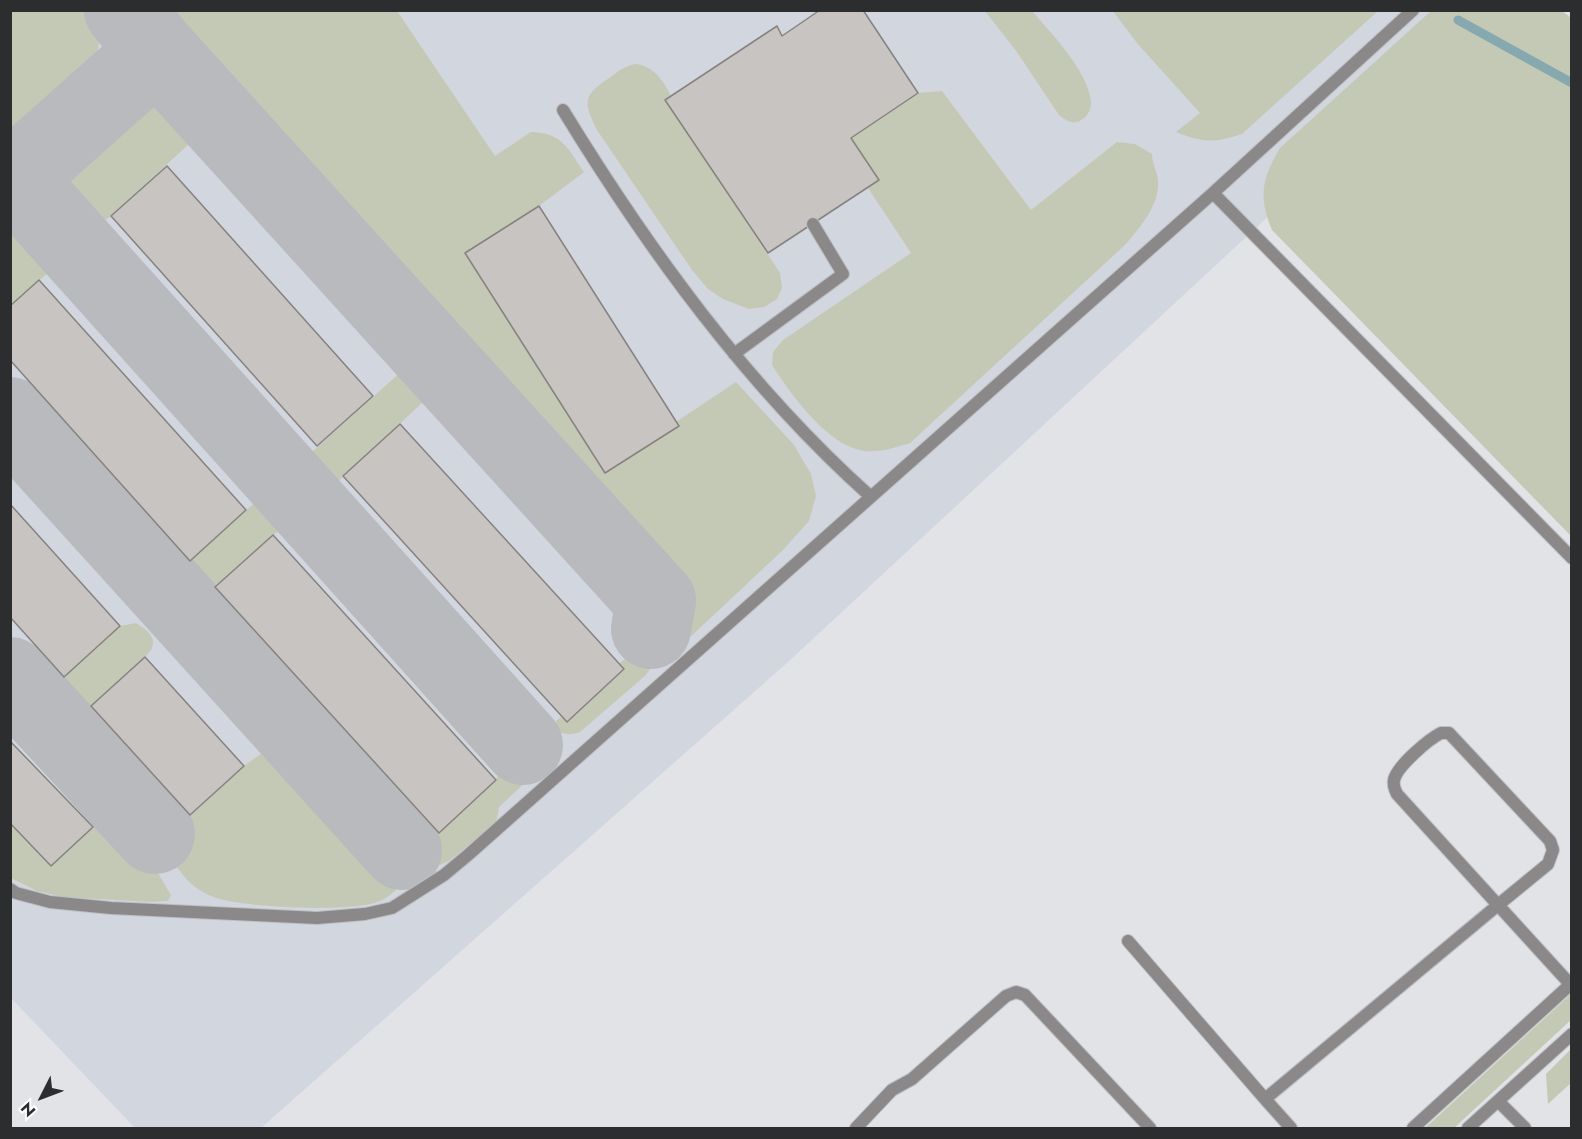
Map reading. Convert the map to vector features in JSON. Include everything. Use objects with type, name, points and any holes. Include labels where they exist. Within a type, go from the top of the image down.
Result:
[{"type":"lane","points":[[10,889],[16,893],[50,902],[146,910],[317,918],[365,914],[392,908],[444,874],[468,855],[1213,193],[1413,10]]},
{"type":"lane","points":[[563,110],[635,220],[734,354],[826,456],[870,496]]},
{"type":"lane","points":[[1213,193],[1572,558]]},
{"type":"lane","points":[[734,354],[843,274],[813,224]]},
{"type":"lane","points":[[1265,1098],[1498,905],[1548,864],[1553,850],[1550,841],[1449,733],[1441,733],[1432,737],[1398,771],[1393,782],[1396,794],[1498,905],[1571,984],[1413,1128]]},
{"type":"lane","points":[[1128,941],[1291,1128]]},
{"type":"lane","points":[[855,1128],[892,1090],[912,1079],[1006,996],[1016,993],[1025,995],[1150,1128]]},
{"type":"lane","points":[[1468,1128],[1572,1034]]},
{"type":"lane","points":[[1498,1101],[1525,1128]]},
{"type":"shaded area","points":[[11,11],[1497,11],[1313,175],[788,662],[261,1128],[135,1128],[11,998]]},
{"type":"green space","points":[[11,10],[94,11],[101,29],[95,70],[79,92],[11,152]]},
{"type":"green space","points":[[165,11],[397,11],[495,156],[531,132],[542,133],[563,143],[584,172],[539,206],[466,253],[605,473],[679,426],[676,422],[736,382],[794,445],[811,474],[816,496],[809,521],[782,551],[688,639],[678,642],[666,633],[661,626],[692,598]]},
{"type":"green space","points":[[985,11],[1032,11],[1068,53],[1083,77],[1091,101],[1090,109],[1083,119],[1071,122],[1059,115],[1017,52]]},
{"type":"green space","points":[[1113,11],[1378,11],[1242,134],[1209,140],[1176,132],[1200,113],[1137,43]]},
{"type":"green space","points":[[1431,11],[1562,11],[1571,18],[1571,536],[1272,230],[1265,207],[1266,179],[1280,148]]},
{"type":"green space","points":[[637,64],[649,68],[665,85],[671,96],[665,100],[780,273],[782,288],[777,299],[764,307],[749,309],[723,299],[708,289],[692,270],[597,130],[589,111],[588,98],[591,93],[621,70]]},
{"type":"green space","points":[[942,91],[1031,210],[1117,142],[1135,144],[1152,154],[1158,178],[1157,191],[1148,216],[1126,244],[910,443],[883,450],[863,451],[831,436],[808,414],[772,365],[773,352],[783,340],[911,253],[868,188],[879,180],[851,138],[918,93]]},
{"type":"green space","points":[[160,95],[174,97],[204,130],[99,225],[68,200],[61,185],[64,173],[137,105],[149,97]]},
{"type":"green space","points":[[11,231],[29,240],[53,268],[11,306]]},
{"type":"green space","points":[[413,361],[439,387],[330,489],[321,487],[304,470],[303,460]]},
{"type":"green space","points":[[273,494],[284,497],[289,510],[289,519],[284,527],[207,593],[192,585],[188,578],[190,561],[260,498]]},
{"type":"green space","points":[[136,623],[146,630],[153,640],[149,653],[91,706],[83,711],[78,708],[68,697],[64,677],[120,626]]},
{"type":"green space","points":[[646,641],[654,658],[646,675],[580,732],[567,734],[556,728],[556,721],[561,717],[567,722],[624,670],[619,664]]},
{"type":"green space","points":[[10,700],[19,718],[15,732],[11,736]]},
{"type":"green space","points":[[538,742],[546,744],[551,753],[548,761],[499,807],[496,823],[450,860],[432,869],[419,870],[410,858],[496,780],[514,757]]},
{"type":"green space","points":[[265,751],[272,753],[385,874],[395,875],[400,883],[389,896],[366,905],[346,907],[269,906],[245,904],[211,896],[196,888],[188,880],[170,854],[168,842],[171,833],[244,766]]},
{"type":"green space","points":[[105,820],[115,820],[121,823],[137,839],[171,895],[168,901],[64,897],[37,891],[11,878],[10,823],[51,866],[93,827]]},
{"type":"green space","points":[[1571,994],[1571,1020],[1454,1128],[1425,1128]]},
{"type":"green space","points":[[1571,1049],[1571,1083],[1548,1104],[1546,1074]]},
{"type":"building","points":[[820,10],[863,10],[918,93],[851,138],[879,180],[768,253],[665,100],[777,26],[782,36]]},
{"type":"building","points":[[167,166],[373,396],[317,446],[111,216]]},
{"type":"building","points":[[539,206],[679,426],[605,473],[465,253]]},
{"type":"building","points":[[39,280],[246,510],[190,561],[10,360],[10,306]]},
{"type":"building","points":[[400,424],[624,669],[567,722],[343,476]]},
{"type":"building","points":[[10,504],[120,626],[64,677],[10,617]]},
{"type":"building","points":[[273,535],[496,780],[439,833],[215,587]]},
{"type":"building","points":[[145,657],[244,766],[190,815],[91,706]]},
{"type":"building","points":[[10,741],[93,827],[51,866],[10,823]]},
{"type":"waterway","points":[[1458,20],[1572,83]]},
{"type":"taxiway","points":[[10,182],[157,51],[124,10]]},
{"type":"taxiway","points":[[157,51],[656,601],[651,629]]},
{"type":"taxiway","points":[[14,178],[523,745]]},
{"type":"taxiway","points":[[10,417],[402,850]]},
{"type":"taxiway","points":[[10,677],[155,834]]}]
